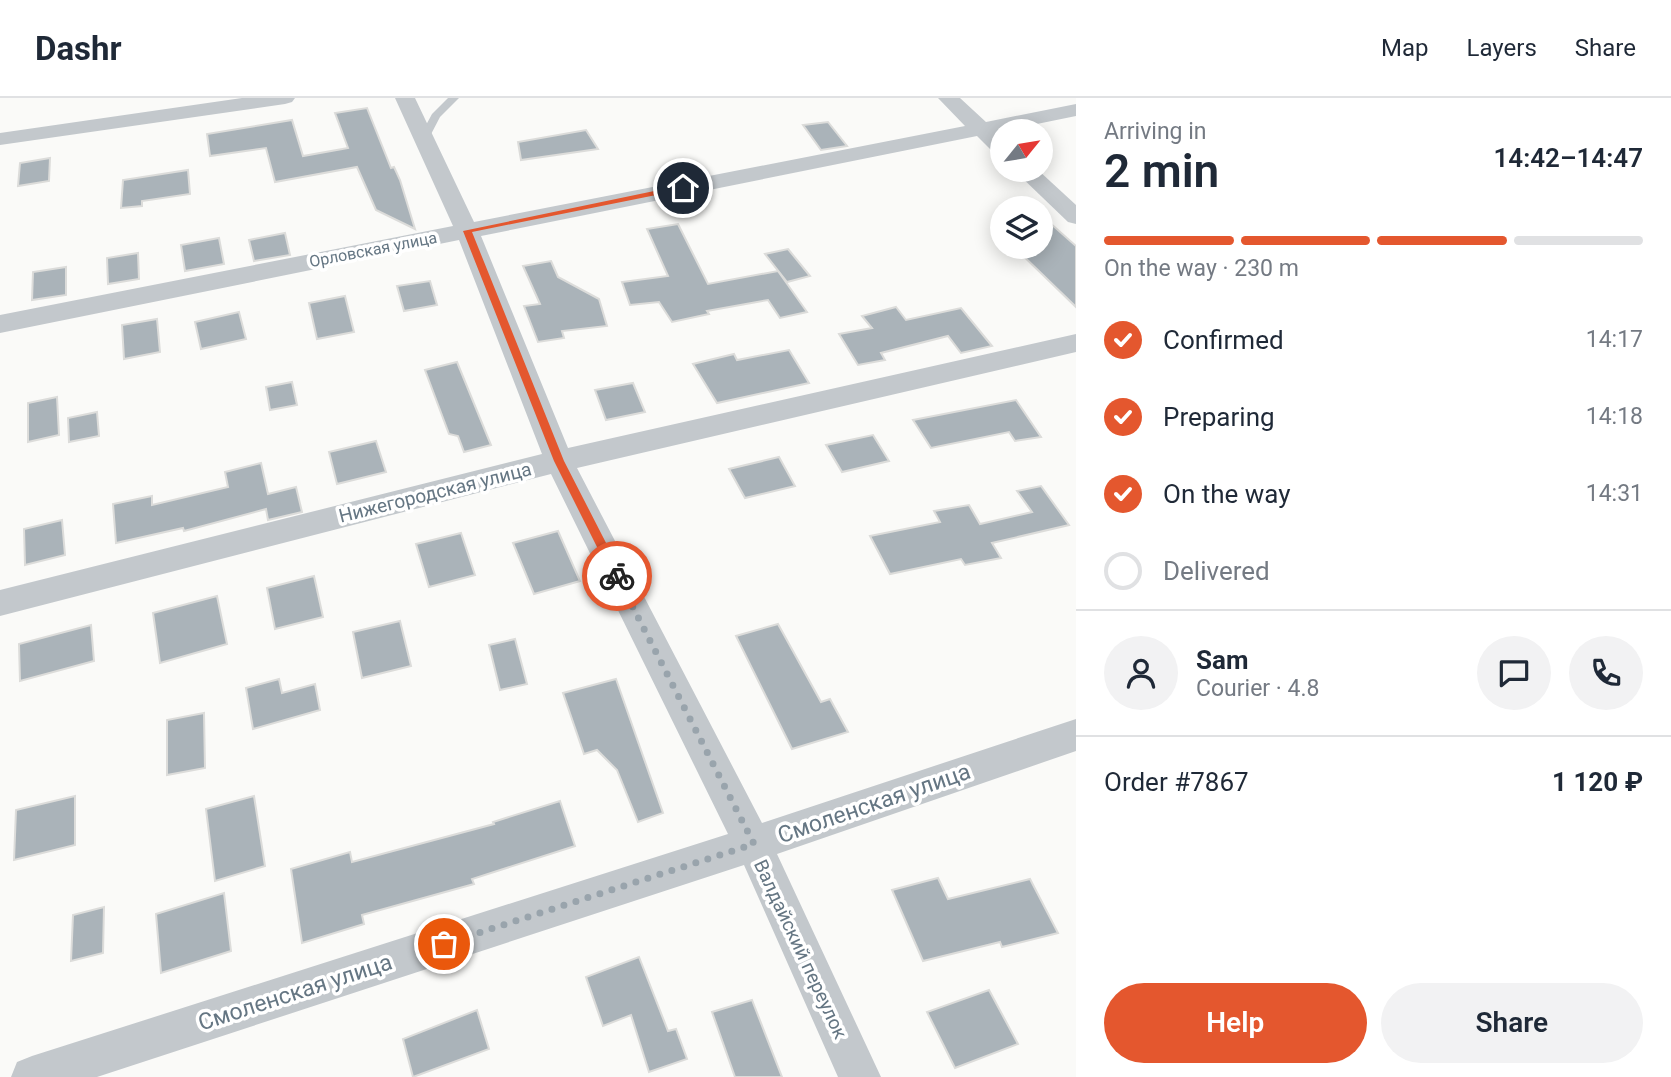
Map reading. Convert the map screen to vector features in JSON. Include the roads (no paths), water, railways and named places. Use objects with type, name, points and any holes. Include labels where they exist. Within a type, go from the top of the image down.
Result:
[{"type":"street","points":[[0,139],[285,98]]},
{"type":"street","name":"Валдайский переулок","points":[[405,98],[467,231],[559,461],[754,844],[860,1077]]},
{"type":"street","points":[[948,98],[990,137]]},
{"type":"street","name":"Орловская улица","points":[[0,324],[1076,110]]},
{"type":"street","points":[[1038,182],[1076,217]]},
{"type":"street","name":"Нижегородская улица","points":[[0,603],[559,461],[1076,343]]},
{"type":"street","name":"Смоленская улица","points":[[32,1077],[754,844],[1076,735]]},
{"type":"lane","points":[[424,138],[436,116],[454,98]]}]
